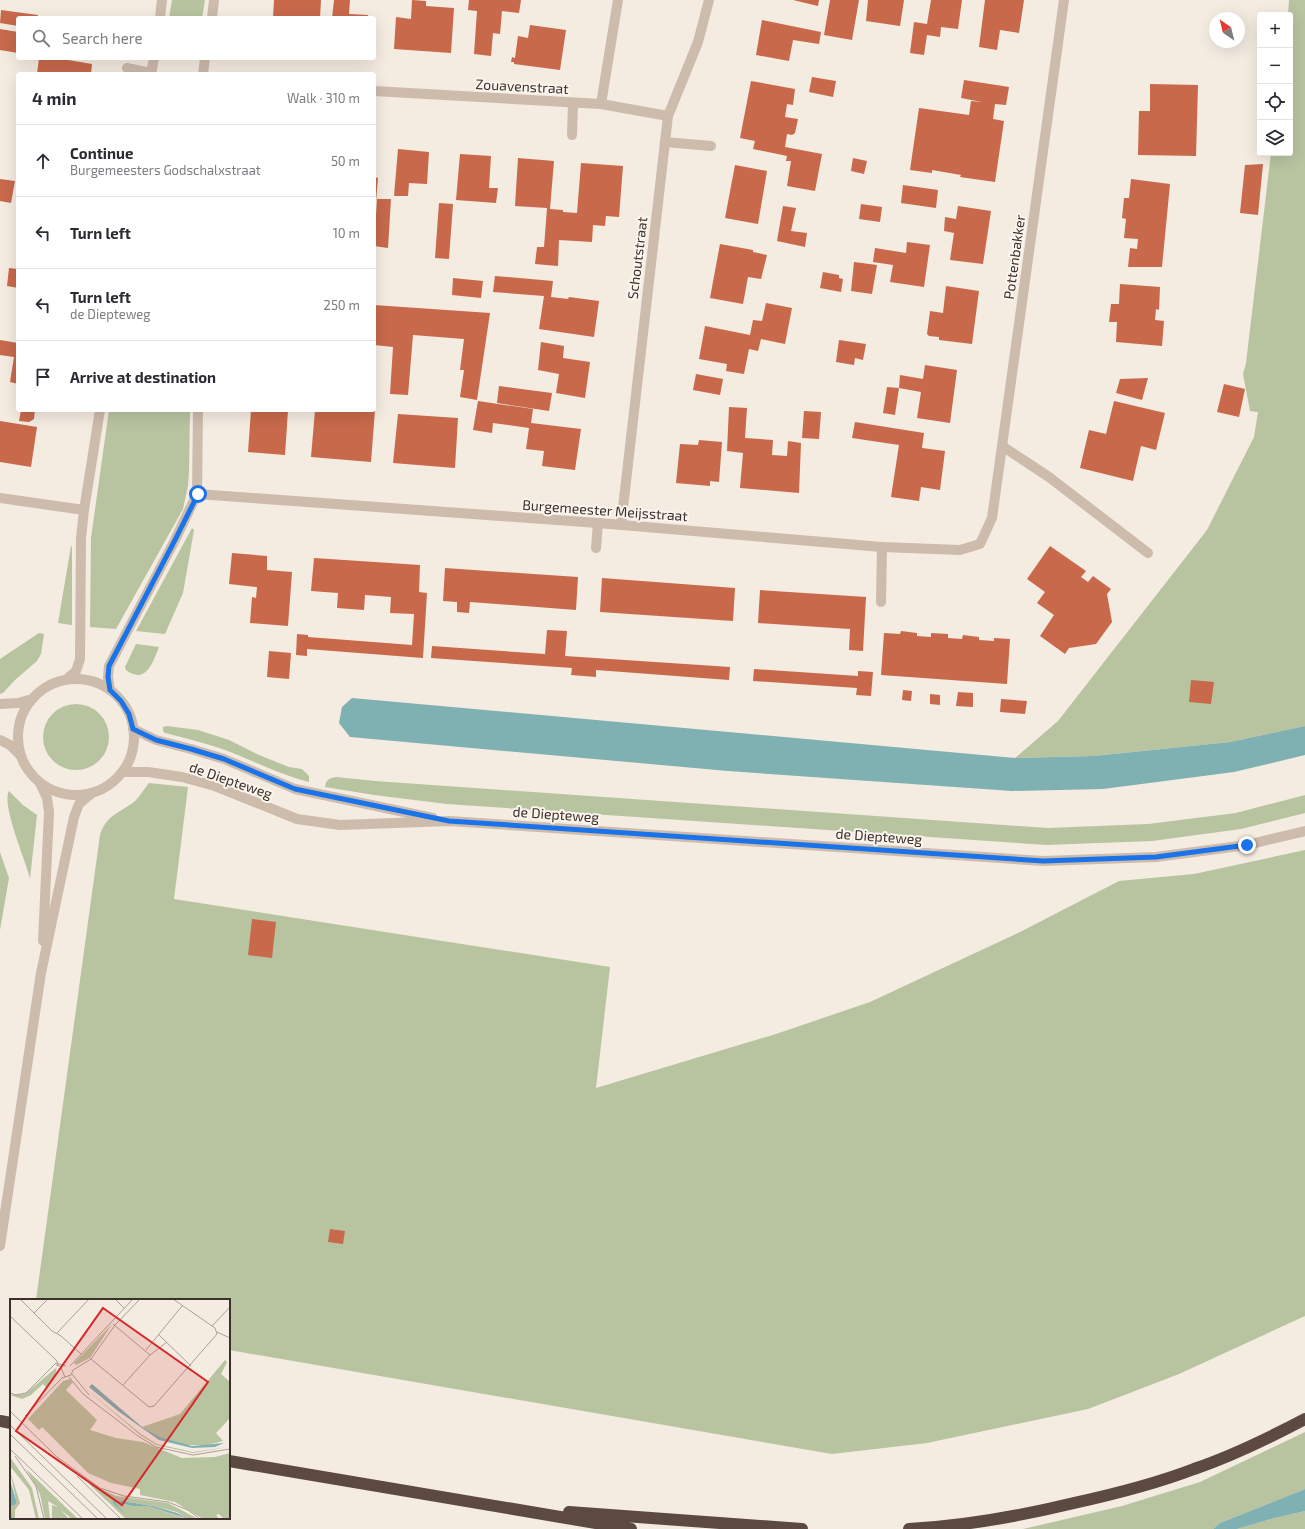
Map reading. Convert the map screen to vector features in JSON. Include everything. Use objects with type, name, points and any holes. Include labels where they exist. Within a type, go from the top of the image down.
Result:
[{"type":"highway","points":[[909,1529],[937,1528],[1022,1515],[1121,1493],[1194,1469],[1273,1436],[1305,1419]]},
{"type":"highway","points":[[0,1421],[10,1423]]},
{"type":"highway","points":[[230,1461],[631,1529]]},
{"type":"highway","points":[[488,1506],[802,1529]]},
{"type":"street","points":[[160,16],[162,0]]},
{"type":"street","points":[[212,16],[214,0]]},
{"type":"street","points":[[601,104],[618,0]]},
{"type":"street","name":"Schoutstraat","points":[[621,525],[668,116],[698,42],[709,0]]},
{"type":"street","name":"Pottenbakker","points":[[992,518],[1064,0]]},
{"type":"street","points":[[154,60],[154,72]]},
{"type":"street","points":[[203,72],[205,60]]},
{"type":"street","points":[[127,68],[145,72]]},
{"type":"street","name":"Zouavenstraat","points":[[376,91],[601,104],[668,116]]},
{"type":"street","points":[[572,135],[573,103]]},
{"type":"street","points":[[665,142],[711,146]]},
{"type":"street","points":[[67,679],[76,671],[80,659],[81,538],[100,412]]},
{"type":"street","points":[[110,690],[108,677],[109,666],[198,494],[198,412]]},
{"type":"street","points":[[1002,446],[1049,477],[1148,553]]},
{"type":"street","name":"Burgemeester Meijsstraat","points":[[198,494],[598,523],[882,547],[960,550],[980,544],[992,518]]},
{"type":"street","points":[[0,498],[84,510]]},
{"type":"street","points":[[596,548],[598,523]]},
{"type":"street","points":[[881,602],[882,547]]},
{"type":"street","points":[[0,1246],[41,973],[74,817],[79,804],[92,793],[109,785],[122,772],[130,759],[133,744],[133,729],[129,714],[121,701],[110,690],[97,683],[82,679],[67,679],[54,683],[42,690],[32,699],[23,712],[18,726],[18,742],[21,756],[29,772],[40,783],[52,790],[65,794],[79,795],[92,793]]},
{"type":"street","points":[[0,704],[18,703],[32,699]]},
{"type":"street","name":"de Diepteweg","points":[[133,729],[156,740],[224,759],[295,789],[449,821]]},
{"type":"street","points":[[0,740],[10,745],[21,756]]},
{"type":"street","name":"de Diepteweg","points":[[122,772],[148,772],[182,777],[215,786],[297,819],[340,825],[449,821],[1043,861],[1156,857],[1247,845],[1305,831]]},
{"type":"street","points":[[40,783],[46,798],[49,812],[41,973]]},
{"type":"green space","points":[[172,0],[205,0],[202,16],[169,16]]},
{"type":"green space","points":[[1289,0],[1305,0],[1305,726],[1230,742],[1094,756],[1015,758],[1058,721],[1207,530],[1254,437],[1258,412],[1250,411],[1243,374],[1246,363],[1271,156],[1293,156],[1293,12],[1288,12]]},
{"type":"green space","points":[[109,412],[190,412],[188,486],[183,509],[116,629],[90,627],[91,538]]},
{"type":"green space","points":[[192,528],[194,530],[183,593],[165,634],[136,631]]},
{"type":"green space","points":[[71,546],[72,547],[72,625],[58,623]]},
{"type":"green space","points":[[39,633],[44,634],[41,654],[37,661],[15,680],[3,693],[0,694],[0,659]]},
{"type":"green space","points":[[136,644],[159,647],[148,670],[139,675],[133,674],[126,670],[125,667]]},
{"type":"green space","points":[[76,704],[89,707],[99,714],[106,724],[109,737],[106,750],[99,760],[89,767],[76,770],[63,767],[53,760],[46,750],[43,737],[46,724],[53,714],[63,707]]},
{"type":"green space","points":[[167,726],[198,730],[229,740],[259,755],[289,767],[302,769],[309,776],[309,782],[276,771],[225,750],[165,733],[163,731],[163,727]]},
{"type":"green space","points":[[336,777],[375,781],[1048,828],[1148,824],[1236,813],[1305,795],[1305,813],[1241,829],[1152,841],[1046,845],[447,804],[325,787],[328,780]]},
{"type":"green space","points":[[149,783],[188,787],[174,899],[610,967],[596,1088],[776,1034],[870,1002],[1020,932],[1119,881],[1194,874],[1305,850],[1305,1316],[1179,1374],[1088,1409],[927,1443],[832,1454],[230,1350],[230,1299],[36,1299],[100,835],[106,823],[114,815],[139,797]]},
{"type":"green space","points":[[9,791],[23,805],[37,815],[30,879],[8,808],[7,798]]},
{"type":"green space","points":[[0,852],[9,878],[0,930]]},
{"type":"green space","points":[[1305,1432],[1305,1489],[1220,1523],[1213,1529],[1023,1529],[1122,1506],[1200,1482]]},
{"type":"green space","points":[[1305,1511],[1305,1529],[1237,1529],[1275,1518]]},
{"type":"water","points":[[352,698],[1015,758],[1094,756],[1230,742],[1305,726],[1305,755],[1234,772],[1103,789],[1012,791],[728,771],[350,737],[339,723],[342,707]]},
{"type":"water","points":[[1305,1489],[1305,1511],[1237,1529],[1213,1529],[1220,1523]]},
{"type":"building","points":[[274,0],[321,0],[320,16],[273,16]]},
{"type":"building","points":[[334,0],[350,0],[349,14],[368,15],[368,16],[332,16]]},
{"type":"building","points":[[412,0],[426,1],[426,6],[454,8],[451,53],[394,49],[396,17],[411,19]]},
{"type":"building","points":[[469,0],[521,0],[519,13],[502,11],[500,34],[493,33],[491,56],[474,54],[477,11],[468,10]]},
{"type":"building","points":[[793,0],[819,0],[818,6]]},
{"type":"building","points":[[830,0],[859,0],[852,40],[824,35]]},
{"type":"building","points":[[868,0],[904,0],[900,26],[866,21]]},
{"type":"building","points":[[931,0],[962,0],[958,29],[941,27],[940,37],[927,35],[924,55],[910,53],[914,22],[927,24]]},
{"type":"building","points":[[985,0],[1024,0],[1019,33],[1000,30],[997,50],[979,47]]},
{"type":"building","points":[[1,10],[38,15],[16,16],[16,26],[0,23]]},
{"type":"building","points":[[762,20],[821,32],[819,44],[793,40],[789,61],[756,55]]},
{"type":"building","points":[[530,25],[566,30],[560,70],[514,64],[514,62],[511,62],[512,57],[515,58],[518,36],[528,38]]},
{"type":"building","points":[[0,29],[16,32],[16,53],[0,50]]},
{"type":"building","points":[[39,60],[68,60],[92,64],[91,72],[37,72]]},
{"type":"building","points":[[812,77],[836,81],[833,97],[809,92]]},
{"type":"building","points":[[964,80],[1009,87],[1006,105],[995,104],[993,119],[1004,121],[995,182],[960,177],[961,175],[932,170],[932,173],[910,170],[919,108],[969,115],[971,101],[982,102],[961,98]]},
{"type":"building","points":[[751,81],[795,89],[793,105],[787,104],[785,117],[798,119],[795,133],[792,135],[787,134],[785,147],[822,154],[815,191],[787,186],[791,161],[786,161],[787,156],[753,149],[755,141],[740,138]]},
{"type":"building","points":[[1150,84],[1198,85],[1196,156],[1138,155],[1139,111],[1150,111]]},
{"type":"building","points":[[398,149],[429,152],[427,184],[409,183],[408,196],[394,196]]},
{"type":"building","points":[[460,154],[491,156],[489,188],[498,188],[496,203],[456,200]]},
{"type":"building","points":[[518,158],[554,161],[550,209],[563,210],[563,212],[577,213],[581,163],[623,166],[619,217],[606,216],[605,226],[593,225],[592,242],[559,240],[558,266],[535,264],[537,247],[544,247],[547,208],[515,206]]},
{"type":"building","points":[[853,158],[867,161],[864,174],[851,171]]},
{"type":"building","points":[[1263,164],[1258,215],[1240,213],[1245,165]]},
{"type":"building","points":[[735,165],[767,171],[758,224],[725,218]]},
{"type":"building","points":[[376,178],[378,178],[376,202]]},
{"type":"building","points":[[0,179],[15,181],[11,203],[0,201]]},
{"type":"building","points":[[1131,179],[1170,184],[1162,267],[1128,267],[1130,248],[1137,249],[1138,239],[1124,238],[1126,219],[1122,218],[1124,198],[1129,198]]},
{"type":"building","points":[[903,185],[938,190],[936,208],[901,203]]},
{"type":"building","points":[[377,199],[391,199],[388,248],[376,246]]},
{"type":"building","points":[[439,203],[453,204],[449,259],[435,258]]},
{"type":"building","points":[[861,204],[882,207],[880,222],[859,219]]},
{"type":"building","points":[[783,206],[796,208],[791,231],[807,233],[805,247],[777,241]]},
{"type":"building","points":[[958,206],[991,211],[983,264],[950,260],[954,233],[944,231],[945,217],[956,219]]},
{"type":"building","points":[[907,242],[930,245],[924,287],[890,282],[893,265],[873,262],[875,248],[906,253]]},
{"type":"building","points":[[720,244],[753,250],[753,252],[767,255],[761,279],[748,277],[743,304],[710,298]]},
{"type":"building","points":[[854,262],[877,265],[872,294],[851,291]]},
{"type":"building","points":[[9,268],[16,269],[16,288],[7,286]]},
{"type":"building","points":[[823,272],[839,275],[839,278],[843,279],[841,292],[820,288]]},
{"type":"building","points":[[495,276],[553,281],[551,297],[568,299],[569,297],[599,301],[594,337],[539,329],[544,296],[493,292]]},
{"type":"building","points":[[453,278],[483,281],[481,298],[452,295]]},
{"type":"building","points":[[1120,284],[1160,287],[1159,310],[1156,309],[1155,320],[1164,321],[1162,346],[1116,342],[1117,322],[1109,322],[1111,304],[1119,304]]},
{"type":"building","points":[[946,286],[979,291],[972,344],[939,340],[939,337],[929,336],[927,334],[930,311],[943,313]]},
{"type":"building","points":[[766,303],[792,308],[785,344],[761,339],[758,351],[749,349],[744,374],[726,371],[727,364],[699,359],[705,326],[750,335],[753,320],[762,321]]},
{"type":"building","points":[[376,305],[490,313],[477,400],[460,397],[464,370],[460,370],[464,339],[413,335],[408,395],[390,394],[393,347],[376,345]]},
{"type":"building","points":[[0,340],[16,343],[16,384],[10,382],[14,357],[0,355]]},
{"type":"building","points":[[839,340],[866,344],[863,360],[855,358],[854,365],[836,362]]},
{"type":"building","points":[[541,342],[564,346],[563,358],[590,362],[585,398],[556,393],[559,374],[538,370]]},
{"type":"building","points":[[925,365],[957,370],[950,423],[917,418],[921,392],[899,388],[900,375],[923,379]]},
{"type":"building","points":[[696,374],[723,379],[720,395],[693,390]]},
{"type":"building","points":[[1148,378],[1142,400],[1116,393],[1120,379]]},
{"type":"building","points":[[1224,384],[1245,389],[1239,417],[1217,412]]},
{"type":"building","points":[[499,386],[552,393],[549,411],[497,403]]},
{"type":"building","points":[[887,387],[899,388],[895,415],[883,413]]},
{"type":"building","points":[[478,401],[533,409],[531,423],[581,429],[575,470],[542,466],[544,451],[526,449],[529,428],[493,423],[492,433],[473,430]]},
{"type":"building","points":[[1114,401],[1165,413],[1156,450],[1141,446],[1133,481],[1080,468],[1089,430],[1106,434]]},
{"type":"building","points":[[729,407],[747,408],[745,438],[773,440],[772,455],[787,456],[788,441],[801,443],[799,493],[740,488],[743,453],[727,451]]},
{"type":"building","points":[[804,411],[821,412],[819,439],[802,438]]},
{"type":"building","points":[[21,412],[35,412],[34,419],[29,422],[19,421]]},
{"type":"building","points":[[251,412],[288,412],[285,455],[248,452]]},
{"type":"building","points":[[315,412],[375,412],[371,462],[311,457]]},
{"type":"building","points":[[398,414],[458,418],[455,468],[393,463]]},
{"type":"building","points":[[0,421],[37,427],[31,467],[0,462]]},
{"type":"building","points":[[855,422],[924,433],[922,448],[945,451],[940,490],[921,487],[919,501],[891,497],[899,445],[852,438]]},
{"type":"building","points":[[699,440],[722,442],[719,482],[710,481],[710,486],[676,483],[680,444],[698,445]]},
{"type":"building","points":[[1050,546],[1086,571],[1081,577],[1088,582],[1093,576],[1111,589],[1107,594],[1112,622],[1096,644],[1069,648],[1065,654],[1040,636],[1054,615],[1037,603],[1045,592],[1027,579]]},
{"type":"building","points":[[232,553],[267,556],[267,570],[292,572],[288,626],[250,623],[252,597],[256,598],[257,587],[229,584]]},
{"type":"building","points":[[314,558],[420,565],[419,592],[427,593],[423,658],[307,649],[307,656],[296,655],[297,634],[308,635],[308,637],[412,645],[414,614],[390,613],[391,597],[365,595],[364,610],[337,608],[338,593],[311,591]]},
{"type":"building","points":[[445,568],[578,577],[576,610],[470,602],[469,613],[457,612],[457,602],[443,601]]},
{"type":"building","points":[[602,578],[735,588],[733,621],[600,612]]},
{"type":"building","points":[[760,590],[866,597],[863,651],[849,650],[850,629],[758,623]]},
{"type":"building","points":[[547,630],[567,631],[565,656],[730,667],[729,680],[596,670],[596,677],[571,675],[572,668],[431,658],[432,646],[545,654]]},
{"type":"building","points":[[901,631],[917,633],[917,636],[931,637],[931,633],[948,634],[948,638],[962,639],[963,635],[979,637],[979,640],[994,641],[994,638],[1010,639],[1007,684],[881,675],[884,633],[900,634]]},
{"type":"building","points":[[269,651],[291,653],[289,679],[267,677]]},
{"type":"building","points":[[754,669],[858,676],[858,671],[873,672],[871,696],[856,695],[857,688],[753,681]]},
{"type":"building","points":[[1191,680],[1214,682],[1211,704],[1189,702]]},
{"type":"building","points":[[903,690],[912,691],[911,701],[902,700]]},
{"type":"building","points":[[958,692],[973,693],[973,707],[956,706]]},
{"type":"building","points":[[930,694],[940,695],[940,705],[930,704]]},
{"type":"building","points":[[1001,699],[1027,701],[1025,714],[1000,712]]},
{"type":"building","points":[[252,919],[276,922],[272,958],[248,955]]},
{"type":"building","points":[[330,1229],[345,1231],[343,1244],[328,1242]]},
{"type":"route","points":[[198,494],[109,666],[108,677],[110,690],[121,701],[129,714],[133,729],[156,740],[224,759],[295,789],[449,821],[1043,861],[1156,857],[1247,845]]}]
